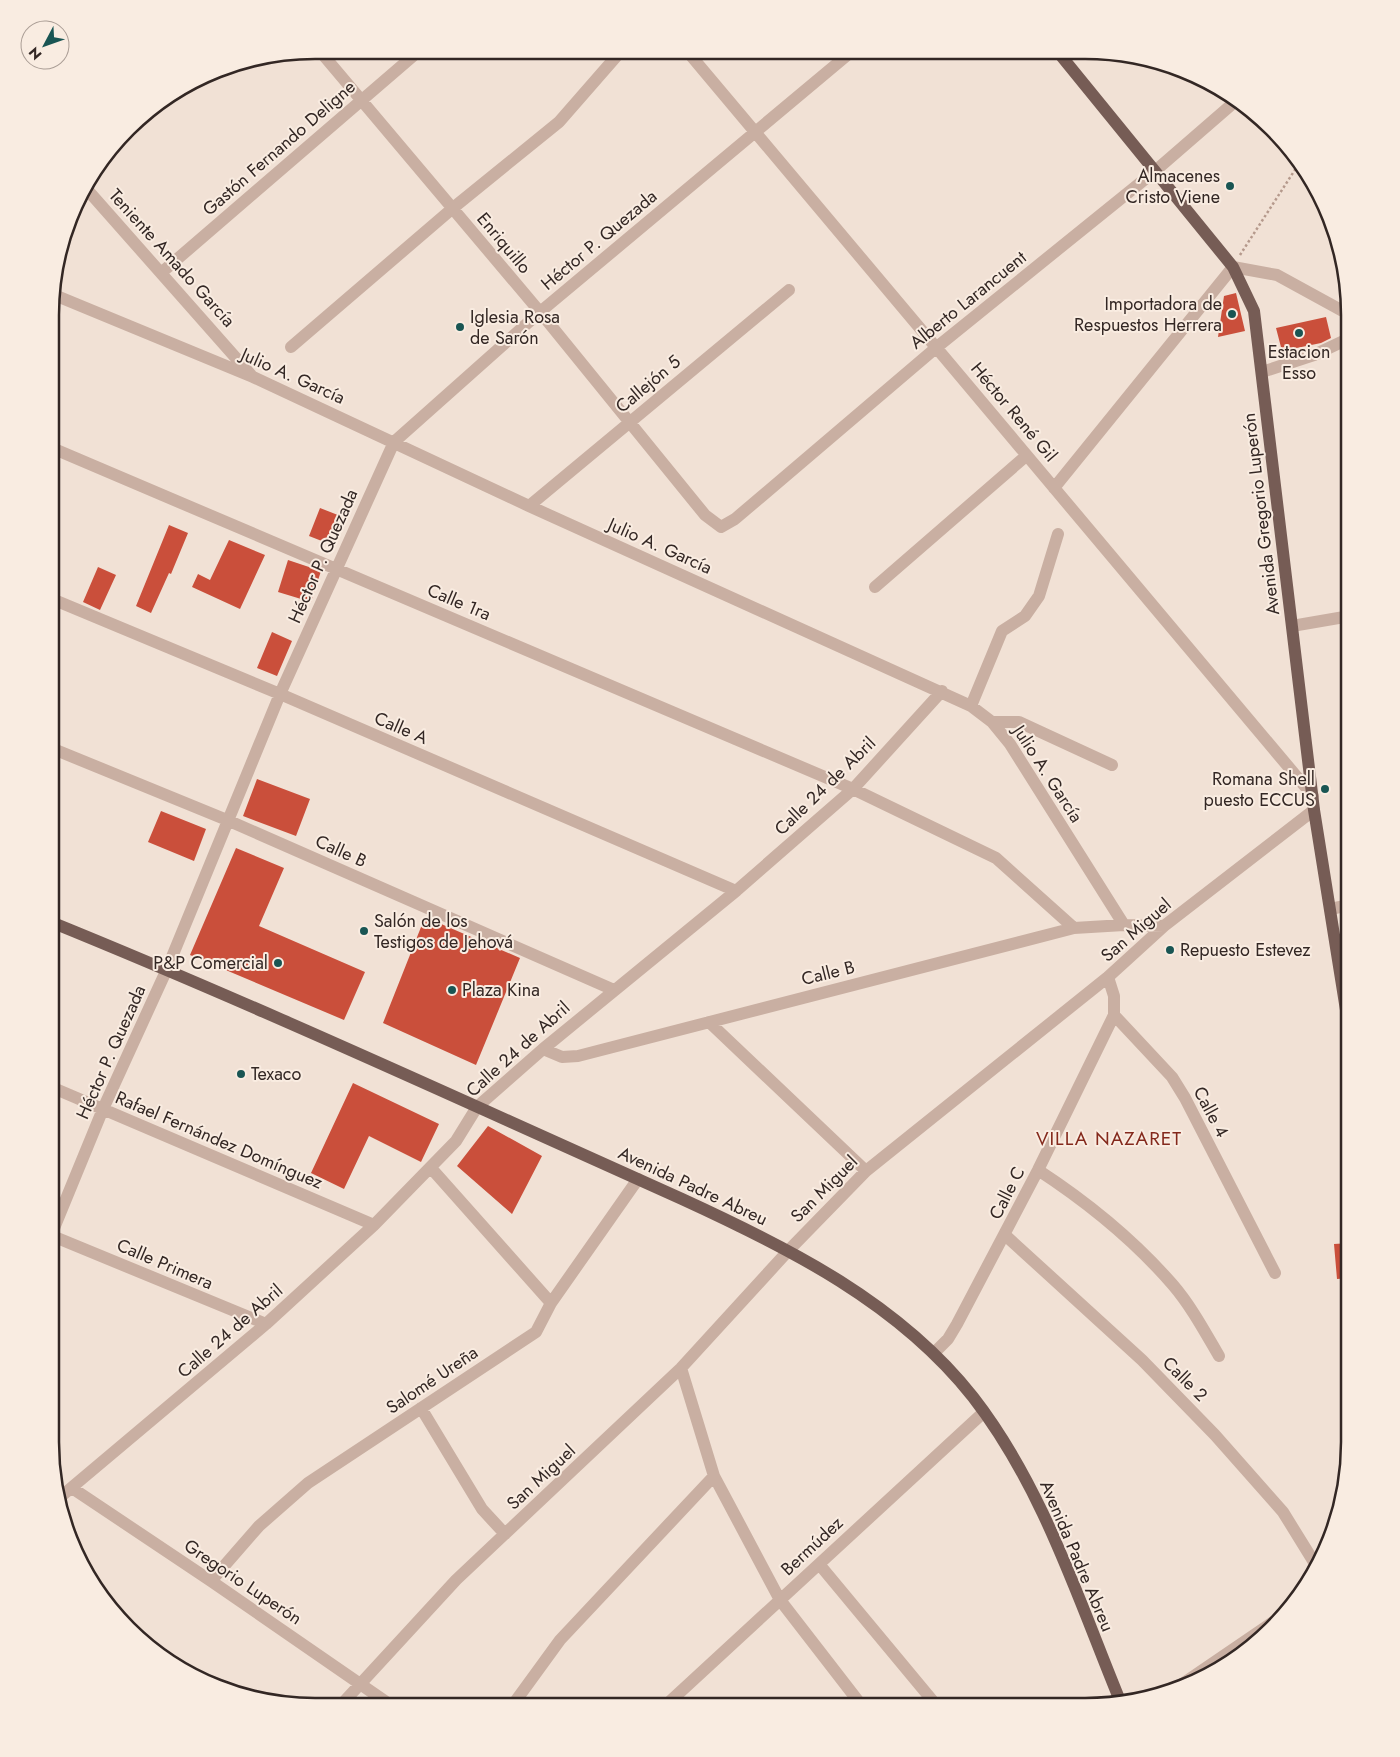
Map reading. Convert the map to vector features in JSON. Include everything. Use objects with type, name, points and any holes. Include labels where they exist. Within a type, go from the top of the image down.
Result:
[{"type":"main road","name":"Avenida Gregorio Luperón","points":[[1064,59],[1233,267],[1254,311],[1314,810],[1341,978]]},
{"type":"main road","name":"Avenida Padre Abreu","points":[[59,925],[168,970],[638,1179],[789,1250],[854,1289],[934,1353],[984,1412],[1035,1494],[1117,1696]]},
{"type":"street","name":"Enriquillo","points":[[326,59],[540,312],[705,515],[721,527]]},
{"type":"street","name":"Gastón Fernando Deligne","points":[[161,273],[409,59]]},
{"type":"street","points":[[291,347],[452,208],[559,122],[614,59]]},
{"type":"street","name":"Héctor René Gil","points":[[694,59],[1313,796]]},
{"type":"street","name":"Héctor P. Quezada","points":[[59,1216],[103,1109],[168,970],[227,820],[280,694],[394,442],[540,312],[843,59]]},
{"type":"street","name":"Alberto Larancuent","points":[[721,527],[735,519],[937,347],[1155,171],[1231,105]]},
{"type":"street","name":"Teniente Amado García","points":[[90,193],[253,377]]},
{"type":"street","points":[[1054,488],[1233,267],[1277,275],[1341,310]]},
{"type":"street","name":"Callejón 5","points":[[529,506],[789,290]]},
{"type":"street","name":"Julio A. García","points":[[59,297],[253,377],[529,506],[971,706],[992,722],[1010,744],[1124,925]]},
{"type":"street","points":[[1262,372],[1314,354],[1341,342]]},
{"type":"street","name":"Calle 1ra","points":[[59,451],[853,789],[996,858],[1074,928]]},
{"type":"street","points":[[875,587],[1026,456]]},
{"type":"street","points":[[971,706],[1002,631],[1025,616],[1038,596],[1058,534]]},
{"type":"street","name":"Calle A","points":[[59,602],[280,694],[736,891]]},
{"type":"street","points":[[1292,626],[1341,618]]},
{"type":"street","name":"Calle 24 de Abril","points":[[64,1494],[266,1324],[374,1225],[431,1168],[466,1127],[477,1106],[543,1048],[736,891],[853,789],[942,692]]},
{"type":"street","points":[[992,722],[1019,722],[1112,765]]},
{"type":"street","name":"Calle B","points":[[59,751],[227,820],[614,990]]},
{"type":"street","name":"San Miguel","points":[[347,1698],[456,1580],[681,1368],[789,1250],[866,1171],[1108,977],[1164,926],[1314,810]]},
{"type":"street","points":[[1330,909],[1341,907]]},
{"type":"street","points":[[1124,925],[1164,926]]},
{"type":"street","name":"Calle B","points":[[543,1048],[562,1058],[578,1056],[1074,928],[1124,925]]},
{"type":"street","points":[[1108,977],[1114,996],[1114,1015]]},
{"type":"street","name":"Calle C","points":[[934,1353],[948,1339],[1005,1235],[1114,1015]]},
{"type":"street","name":"Calle 4","points":[[1114,1015],[1150,1052],[1180,1091],[1274,1273]]},
{"type":"street","points":[[710,1022],[866,1171]]},
{"type":"street","name":"Rafael Fernández Domínguez","points":[[59,1090],[374,1225]]},
{"type":"street","points":[[431,1168],[551,1303]]},
{"type":"street","points":[[1038,1170],[1088,1204],[1117,1229],[1173,1285],[1194,1314],[1219,1356]]},
{"type":"street","name":"Salomé Ureña","points":[[211,1581],[259,1526],[308,1483],[536,1332],[551,1303],[638,1179]]},
{"type":"street","name":"Calle 2","points":[[1005,1235],[1142,1360],[1215,1435],[1282,1512],[1313,1559]]},
{"type":"street","name":"Calle Primera","points":[[59,1239],[266,1324]]},
{"type":"street","points":[[681,1368],[714,1476],[780,1600],[856,1698]]},
{"type":"street","points":[[421,1408],[482,1509],[505,1534]]},
{"type":"street","name":"Bermúdez","points":[[674,1698],[984,1412]]},
{"type":"street","points":[[518,1698],[560,1640],[714,1476]]},
{"type":"street","name":"Gregorio Luperón","points":[[72,1488],[381,1698]]},
{"type":"street","points":[[819,1564],[930,1698]]},
{"type":"street","points":[[1207,1667],[1253,1636]]},
{"type":"path","points":[[1233,267],[1295,169]]},
{"type":"building","name":"Importadora de Respuestos Herrera","points":[[1236,293],[1245,331],[1218,337],[1224,296]]},
{"type":"building","points":[[1326,317],[1331,338],[1321,343],[1282,351],[1276,328]]},
{"type":"building","points":[[320,508],[343,517],[332,545],[309,536]]},
{"type":"building","points":[[169,525],[188,533],[171,574],[169,573],[151,613],[136,606]]},
{"type":"building","points":[[229,540],[265,555],[240,609],[192,587],[198,574],[210,580]]},
{"type":"building","points":[[288,560],[321,571],[311,602],[278,592]]},
{"type":"building","points":[[98,567],[116,575],[100,610],[83,602]]},
{"type":"building","points":[[272,632],[292,641],[277,676],[257,668]]},
{"type":"building","points":[[257,779],[310,799],[296,836],[243,816]]},
{"type":"building","points":[[161,811],[206,829],[194,861],[148,842]]},
{"type":"building","name":"P&P Comercial","points":[[236,848],[284,868],[259,926],[365,972],[344,1020],[190,955]]},
{"type":"building","name":"Plaza Kina","points":[[425,917],[520,958],[476,1065],[383,1023]]},
{"type":"building","points":[[353,1083],[439,1124],[421,1162],[369,1136],[344,1189],[311,1173]]},
{"type":"building","points":[[488,1126],[542,1156],[512,1214],[457,1166]]},
{"type":"building","points":[[1334,1244],[1341,1244],[1341,1279],[1337,1279]]},
{"type":"place","name":"Almacenes Cristo Viene","points":[[1230,186]]},
{"type":"place","name":"Importadora de Respuestos Herrera","points":[[1232,314]]},
{"type":"place","name":"Iglesia Rosa de Sarón","points":[[460,327]]},
{"type":"place","name":"Estacion Esso","points":[[1299,333]]},
{"type":"place","name":"Romana Shell puesto ECCUS","points":[[1325,789]]},
{"type":"place","name":"Salón de los Testigos de Jehová","points":[[364,931]]},
{"type":"place","name":"Repuesto Estevez","points":[[1170,950]]},
{"type":"place","name":"P&P Comercial","points":[[278,963]]},
{"type":"place","name":"Plaza Kina","points":[[452,990]]},
{"type":"place","name":"Texaco","points":[[241,1074]]},
{"type":"district","name":"VILLA NAZARET","points":[[1109,1138]]}]
